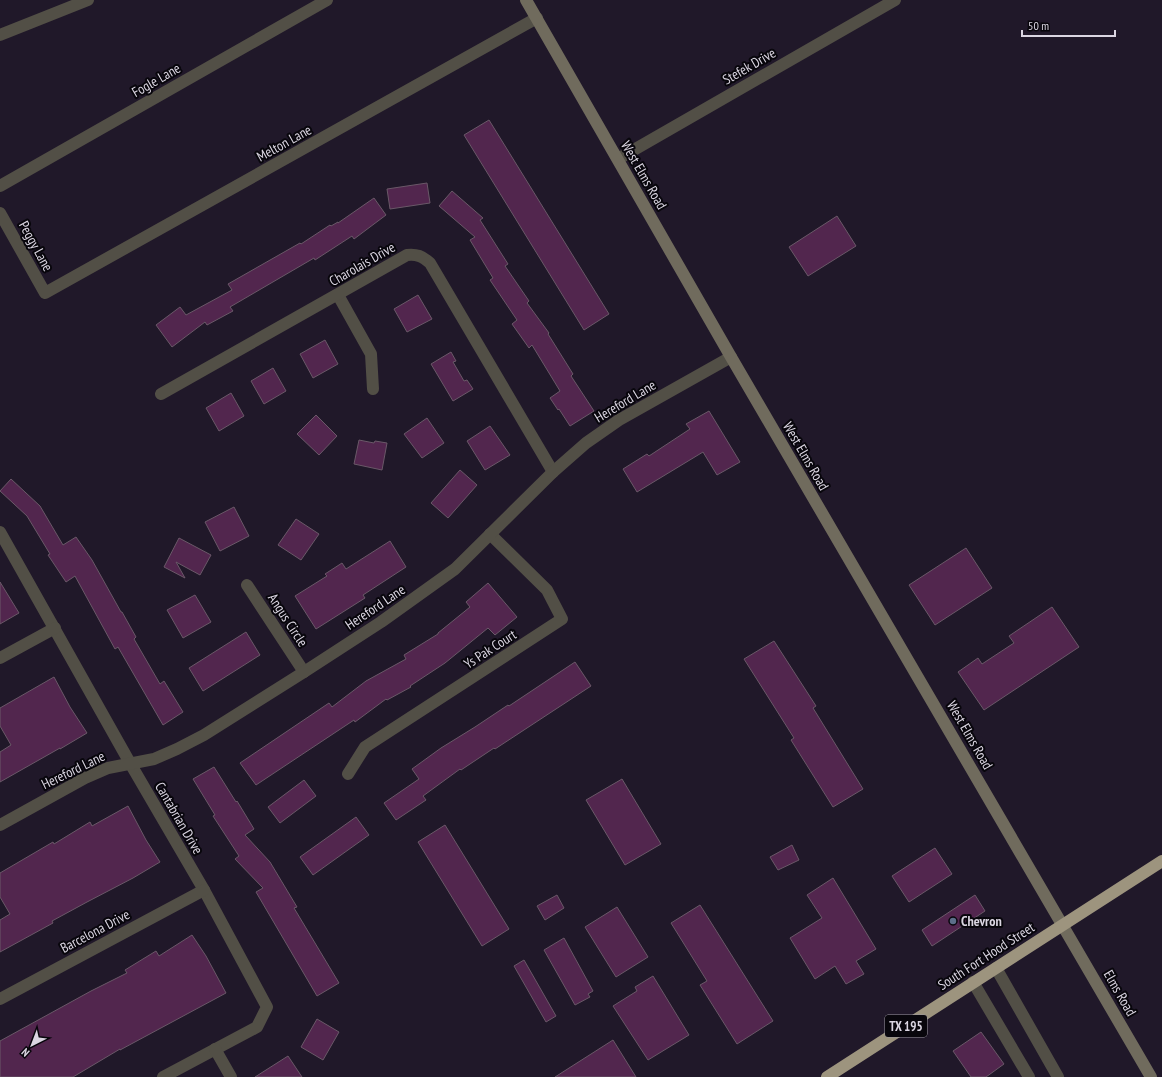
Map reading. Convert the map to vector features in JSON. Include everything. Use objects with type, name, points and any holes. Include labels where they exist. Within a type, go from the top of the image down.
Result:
[{"type":"highway","name":"South Fort Hood Street","points":[[827,1077],[1162,861]]},
{"type":"main road","name":"West Elms Road","points":[[526,0],[731,357],[1063,925]]},
{"type":"main road","name":"Elms Road","points":[[1063,925],[1151,1077]]},
{"type":"street","points":[[0,35],[88,0]]},
{"type":"street","name":"Fogle Lane","points":[[0,186],[327,0]]},
{"type":"street","name":"Stefek Drive","points":[[618,159],[895,0]]},
{"type":"street","name":"Melton Lane","points":[[45,293],[537,18]]},
{"type":"street","name":"Peggy Lane","points":[[0,213],[45,293]]},
{"type":"street","name":"Charolais Drive","points":[[161,394],[338,295],[406,255],[416,254],[424,257],[430,263],[553,472]]},
{"type":"street","points":[[338,295],[371,354],[373,389]]},
{"type":"street","name":"Hereford Lane","points":[[0,825],[85,778],[108,768],[130,762],[154,759],[204,735],[304,672],[381,622],[455,569],[553,472],[586,443],[619,420],[731,357]]},
{"type":"street","name":"Cantabrian Drive","points":[[0,532],[204,890],[267,1007],[257,1027],[162,1077]]},
{"type":"street","name":"Ys Pak Court","points":[[348,774],[365,747],[562,619],[547,590],[490,534]]},
{"type":"street","name":"Angus Circle","points":[[247,586],[304,672]]},
{"type":"street","points":[[0,658],[55,628]]},
{"type":"street","name":"Barcelona Drive","points":[[0,999],[204,890]]},
{"type":"street","points":[[996,968],[1058,1077]]},
{"type":"street","points":[[973,982],[1029,1077]]},
{"type":"street","points":[[215,1049],[231,1077]]},
{"type":"building","points":[[489,120],[609,314],[584,330],[464,135]]},
{"type":"building","points":[[427,183],[430,203],[390,209],[387,189]]},
{"type":"building","points":[[452,191],[483,218],[480,220],[508,264],[505,266],[529,301],[527,303],[549,333],[548,334],[573,374],[571,376],[594,411],[570,426],[550,398],[560,391],[532,345],[529,348],[512,324],[517,320],[490,280],[493,278],[470,240],[475,237],[439,206]]},
{"type":"building","points":[[374,198],[386,215],[354,239],[352,236],[315,260],[314,258],[230,307],[233,311],[207,325],[205,322],[172,347],[156,325],[180,307],[186,315],[232,290],[228,284],[300,243],[301,244],[330,225],[331,226],[338,223]]},
{"type":"building","points":[[837,216],[856,246],[808,276],[789,247]]},
{"type":"building","points":[[418,295],[432,319],[407,332],[394,309]]},
{"type":"building","points":[[325,340],[338,364],[313,378],[300,354]]},
{"type":"building","points":[[451,352],[456,361],[453,362],[464,381],[467,380],[473,389],[453,401],[431,364]]},
{"type":"building","points":[[273,368],[286,391],[264,404],[251,381]]},
{"type":"building","points":[[231,393],[244,416],[219,431],[206,408]]},
{"type":"building","points":[[709,411],[740,462],[717,475],[703,452],[637,492],[623,469],[647,454],[649,456],[690,429],[686,424]]},
{"type":"building","points":[[316,415],[337,436],[319,455],[297,434]]},
{"type":"building","points":[[427,418],[444,443],[422,458],[404,434]]},
{"type":"building","points":[[490,426],[510,455],[485,470],[467,441]]},
{"type":"building","points":[[359,440],[374,443],[375,441],[387,443],[382,470],[354,464]]},
{"type":"building","points":[[460,470],[477,485],[448,518],[431,503]]},
{"type":"building","points":[[11,479],[40,506],[63,545],[76,537],[92,560],[122,612],[136,637],[134,639],[160,684],[164,681],[183,712],[163,725],[118,647],[115,649],[75,576],[66,582],[48,555],[50,554],[27,516],[0,491]]},
{"type":"building","points":[[234,507],[249,536],[220,551],[205,522]]},
{"type":"building","points":[[296,519],[319,534],[301,560],[278,545]]},
{"type":"building","points":[[179,538],[211,555],[200,575],[176,562],[185,578],[164,567]]},
{"type":"building","points":[[390,541],[406,567],[363,595],[365,598],[316,629],[295,596],[327,576],[325,574],[342,563],[346,569]]},
{"type":"building","points":[[966,548],[992,588],[935,625],[909,585]]},
{"type":"building","points":[[0,582],[19,613],[0,624]]},
{"type":"building","points":[[488,583],[517,617],[495,635],[488,628],[445,663],[410,686],[411,687],[387,700],[386,699],[355,722],[354,720],[256,785],[240,763],[329,703],[332,707],[366,681],[406,659],[404,655],[438,634],[470,607],[466,602]]},
{"type":"building","points":[[195,595],[211,622],[183,638],[167,610]]},
{"type":"building","points":[[1052,607],[1079,647],[984,710],[958,672],[978,658],[982,664],[1014,643],[1009,636]]},
{"type":"building","points":[[246,632],[260,655],[203,691],[189,668]]},
{"type":"building","points":[[774,641],[816,706],[813,708],[863,789],[833,807],[791,740],[794,738],[744,659]]},
{"type":"building","points":[[575,662],[591,686],[495,749],[494,748],[461,770],[460,769],[423,796],[426,800],[396,820],[384,803],[419,779],[412,769],[441,748],[508,705],[509,706]]},
{"type":"building","points":[[54,677],[70,707],[87,733],[0,782],[0,752],[11,745],[0,726],[0,708]]},
{"type":"building","points":[[214,767],[254,829],[245,835],[270,862],[297,907],[294,908],[339,983],[317,996],[256,892],[263,888],[235,859],[239,856],[213,816],[215,815],[193,779]]},
{"type":"building","points":[[622,779],[661,844],[625,865],[586,800]]},
{"type":"building","points":[[304,780],[316,796],[280,823],[268,807]]},
{"type":"building","points":[[128,806],[146,840],[160,862],[52,921],[53,923],[0,952],[0,920],[10,914],[0,897],[0,873],[53,842],[54,844],[90,822],[92,826]]},
{"type":"building","points":[[356,817],[369,835],[313,875],[300,857]]},
{"type":"building","points":[[445,825],[509,929],[482,946],[418,842]]},
{"type":"building","points":[[792,845],[799,860],[778,870],[770,857]]},
{"type":"building","points":[[935,848],[952,874],[909,902],[892,876]]},
{"type":"building","points":[[833,878],[876,949],[856,961],[864,974],[846,984],[835,966],[815,979],[790,938],[822,918],[807,895]]},
{"type":"building","points":[[557,895],[564,908],[545,920],[537,906]]},
{"type":"building","name":"Chevron","points":[[975,895],[985,911],[932,946],[922,930]]},
{"type":"building","points":[[700,905],[773,1021],[737,1044],[700,985],[707,981],[671,923]]},
{"type":"building","points":[[617,907],[648,957],[616,977],[585,927]]},
{"type":"building","points":[[192,935],[206,956],[226,993],[120,1049],[73,1077],[0,1077],[0,1041],[127,973],[125,970],[156,951],[159,956]]},
{"type":"building","points":[[564,938],[593,991],[588,994],[590,997],[575,1005],[544,950]]},
{"type":"building","points":[[524,960],[556,1016],[546,1022],[514,966]]},
{"type":"building","points":[[653,976],[689,1035],[648,1060],[613,1006],[637,991],[635,987]]},
{"type":"building","points":[[317,1019],[339,1032],[323,1060],[301,1047]]},
{"type":"building","points":[[981,1032],[1004,1064],[986,1077],[971,1077],[953,1051]]},
{"type":"building","points":[[613,1040],[636,1077],[555,1077]]},
{"type":"building","points":[[288,1056],[302,1077],[255,1077]]},
{"type":"place","name":"Chevron","points":[[953,921]]}]
